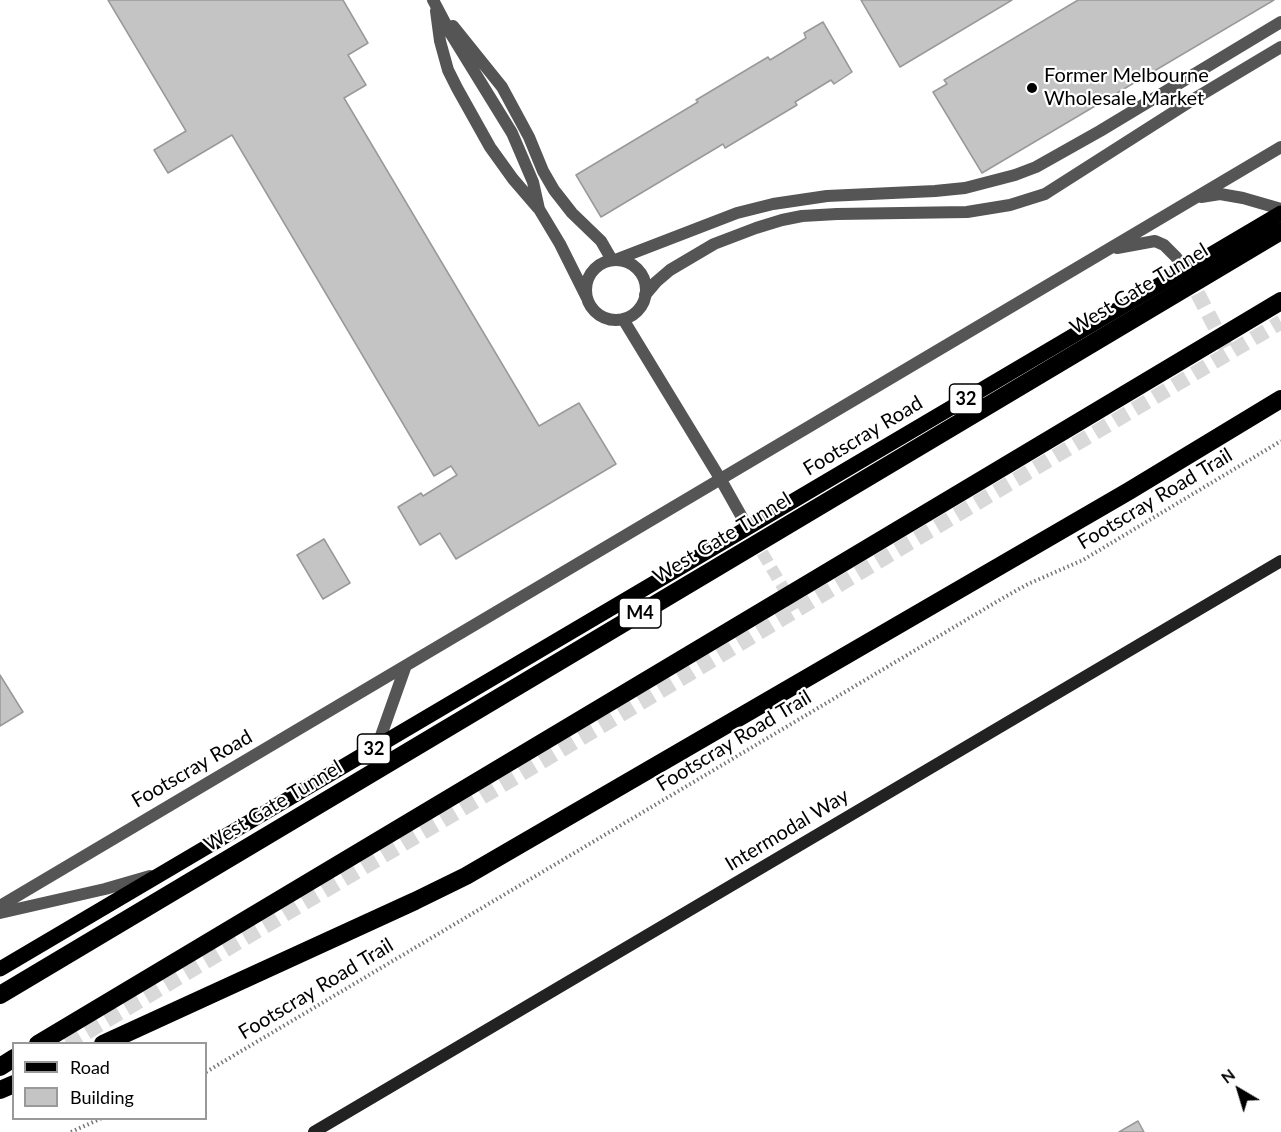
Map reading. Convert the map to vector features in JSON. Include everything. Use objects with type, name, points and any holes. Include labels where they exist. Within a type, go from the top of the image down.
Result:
[{"type":"highway","name":"West Gate Tunnel","points":[[0,995],[1281,231]]},
{"type":"highway","points":[[41,1042],[1281,301]]},
{"type":"highway","points":[[107,1042],[466,876],[1281,399]]},
{"type":"main road","name":"Footscray Road","points":[[0,969],[1185,270],[1281,211]]},
{"type":"street","points":[[437,1],[451,34],[512,133],[533,182],[539,209]]},
{"type":"street","points":[[437,1],[440,40],[448,70],[490,147],[539,209],[597,313],[606,318],[623,319],[636,311],[645,295],[670,270],[714,244],[782,220],[802,216],[837,214],[967,212],[1010,205],[1045,194],[1069,181],[1194,99],[1281,47]]},
{"type":"street","points":[[437,1],[502,87],[529,138],[543,171],[561,200],[601,241],[614,260]]},
{"type":"street","points":[[614,260],[737,213],[773,204],[827,196],[965,188],[1015,175],[1036,167],[1091,136],[1281,22]]},
{"type":"street","name":"Footscray Road","points":[[0,906],[1281,147]]},
{"type":"street","name":"Footscray Road","points":[[1189,201],[1220,194],[1244,198],[1281,211]]},
{"type":"street","name":"Footscray Road","points":[[1099,254],[1110,249],[1155,241],[1164,245],[1185,270]]},
{"type":"street","points":[[587,298],[585,289],[591,272],[606,261],[614,260],[624,261],[639,270],[643,278],[645,295]]},
{"type":"street","points":[[623,319],[748,528]]},
{"type":"street","name":"Intermodal Way","points":[[314,1132],[1281,561]]},
{"type":"street","points":[[377,747],[405,668]]},
{"type":"street","name":"Footscray Road","points":[[0,912],[105,889],[165,871]]},
{"type":"path","name":"Footscray Road Trail","points":[[207,1071],[1003,598],[1028,584],[1083,560],[1281,441]]},
{"type":"path","points":[[71,1132],[100,1120]]},
{"type":"building","points":[[108,0],[343,0],[368,43],[348,55],[366,85],[344,98],[539,426],[579,403],[616,464],[456,559],[440,533],[420,545],[398,507],[421,493],[423,496],[457,475],[451,466],[434,476],[232,135],[168,173],[154,150],[186,131]]},
{"type":"building","points":[[861,0],[1012,0],[900,67]]},
{"type":"building","name":"Former Melbourne Wholesale Market","points":[[1078,0],[1274,0],[982,173],[933,92],[947,84],[944,80]]},
{"type":"building","points":[[823,22],[852,72],[834,84],[831,80],[795,102],[797,105],[725,148],[723,144],[601,217],[576,175],[768,57],[770,60],[806,38],[804,33]]},
{"type":"building","points":[[324,539],[350,583],[323,599],[297,555]]},
{"type":"building","points":[[0,675],[23,712],[0,726]]},
{"type":"building","points":[[1138,1121],[1144,1132],[1119,1132]]},
{"type":"tunnel","points":[[1187,273],[1226,348]]},
{"type":"tunnel","points":[[70,1042],[1281,322]]},
{"type":"tunnel","points":[[753,537],[797,611]]},
{"type":"place","name":"Former Melbourne Wholesale Market","points":[[1032,88]]}]
